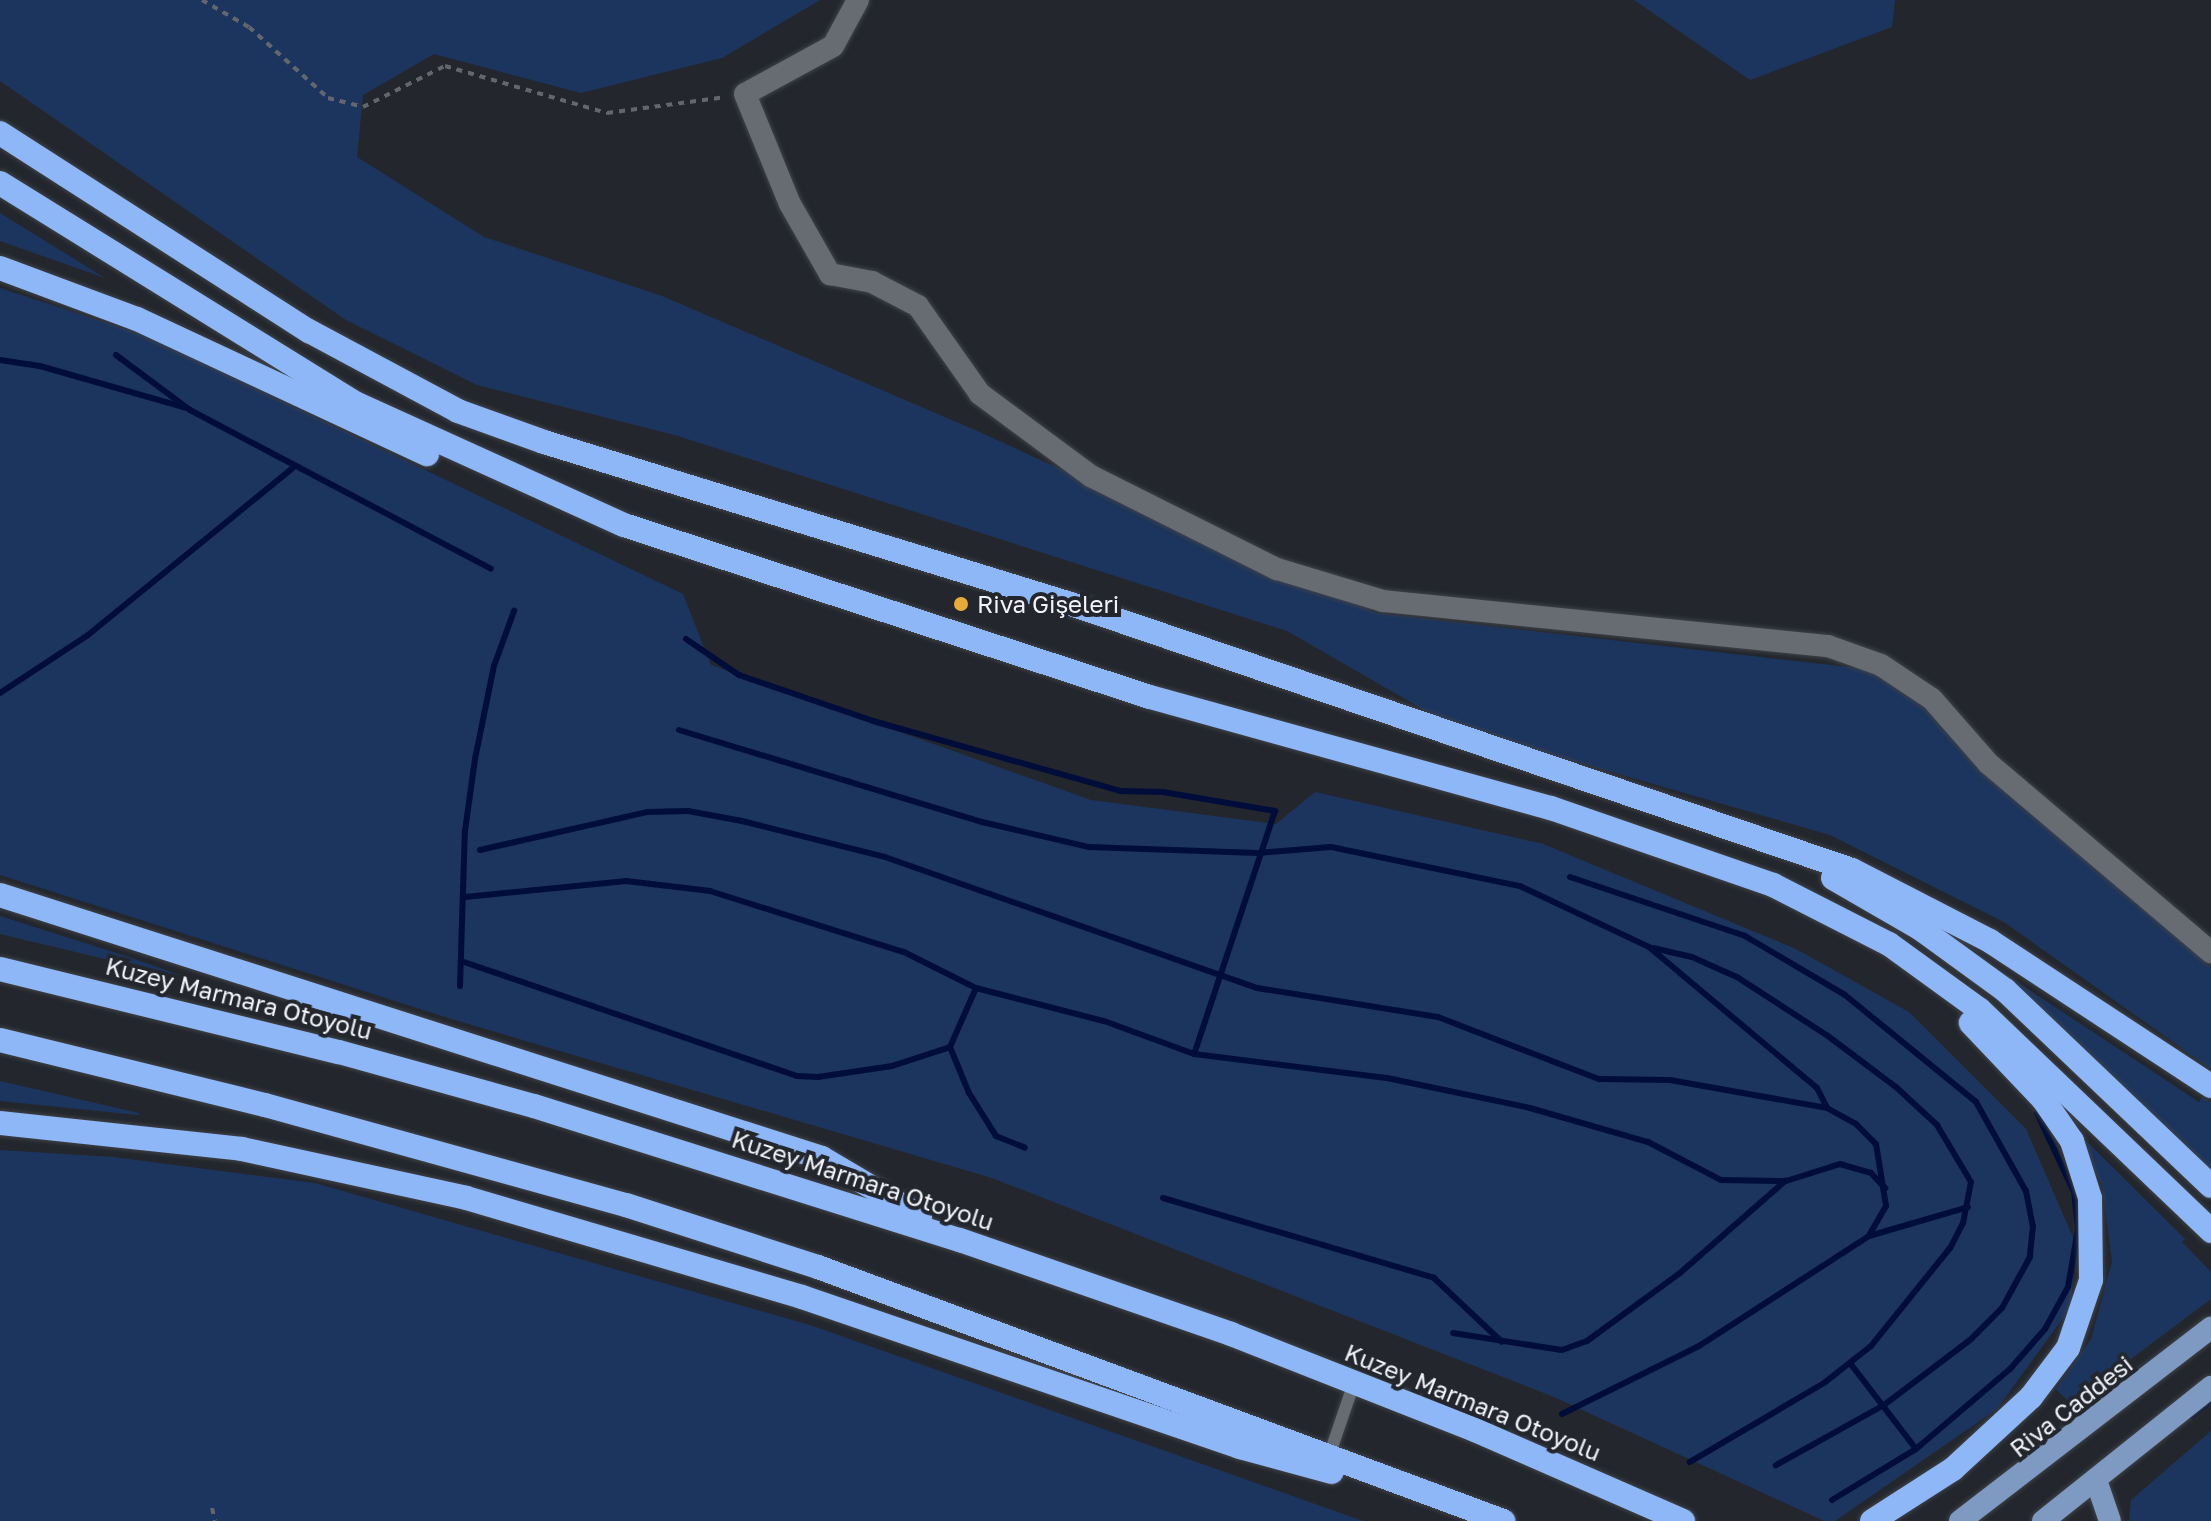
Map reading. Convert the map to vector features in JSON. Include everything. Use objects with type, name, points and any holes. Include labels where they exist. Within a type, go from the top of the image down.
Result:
[{"type":"highway","points":[[0,133],[309,331],[458,411],[544,442],[972,571],[1891,886],[1990,941],[2211,1086]]},
{"type":"highway","points":[[0,183],[357,404],[693,552],[1232,721],[1551,808],[1703,858],[1812,905],[1889,944],[1980,1010],[2211,1231]]},
{"type":"highway","points":[[0,268],[137,319],[433,457],[515,474]]},
{"type":"highway","points":[[1590,782],[1758,843],[1844,883],[1921,929],[2038,1019],[2211,1186]]},
{"type":"highway","points":[[0,895],[822,1158],[960,1240]]},
{"type":"highway","points":[[1812,905],[1938,995],[1988,1037],[2043,1099],[2072,1141],[2090,1198],[2091,1267],[2085,1305],[2054,1370],[1981,1446],[1921,1492],[1872,1521]]},
{"type":"highway","name":"Kuzey Marmara Otoyolu","points":[[0,969],[294,1040],[534,1106],[960,1240],[1475,1430],[1683,1521]]},
{"type":"highway","points":[[0,1040],[265,1105],[641,1210],[818,1267],[1497,1519]]},
{"type":"highway","points":[[0,1123],[242,1149],[466,1198],[802,1297],[1240,1447],[1497,1519]]},
{"type":"main road","name":"Riva Caddesi","points":[[1960,1521],[2211,1328]]},
{"type":"main road","points":[[2043,1521],[2097,1483],[2211,1387]]},
{"type":"main road","points":[[2097,1483],[2110,1521]]},
{"type":"street","points":[[858,0],[833,46],[745,94],[790,204],[830,274],[872,282],[918,306],[980,394],[1091,476],[1277,569],[1383,601],[1828,646],[1881,665],[1932,699],[1989,764],[2211,952]]},
{"type":"lane","points":[[1329,1456],[1354,1383]]},
{"type":"path","points":[[202,0],[249,27],[328,98],[363,107],[445,66],[607,113],[745,94]]},
{"type":"path","points":[[212,1508],[215,1521]]},
{"type":"shaded area","points":[[0,0],[820,0],[722,58],[581,93],[434,54],[363,95],[357,157],[484,237],[662,296],[975,430],[1376,613],[1884,671],[2211,967],[2211,1069],[2004,922],[1830,835],[1452,726],[1287,631],[678,436],[477,385],[346,320],[0,81]]},
{"type":"shaded area","points":[[1634,0],[1895,0],[1892,27],[1750,80]]},
{"type":"shaded area","points":[[0,213],[105,278],[0,241]]},
{"type":"shaded area","points":[[0,288],[144,335],[683,594],[711,665],[1091,800],[1276,824],[1315,792],[1543,844],[1796,949],[1909,1012],[2026,1129],[2075,1242],[2071,1307],[1997,1409],[1835,1521],[1824,1521],[1554,1397],[992,1178],[448,1018],[0,875]]},
{"type":"shaded area","points":[[0,916],[126,956],[197,981],[0,934]]},
{"type":"shaded area","points":[[1990,964],[2199,1102],[2202,1097],[2211,1102],[2211,1172],[1988,968]]},
{"type":"shaded area","points":[[0,1081],[139,1113],[0,1101]]},
{"type":"shaded area","points":[[2071,1126],[2185,1239],[2182,1242],[2211,1272],[2211,1299],[2071,1404],[2056,1389],[2091,1339],[2112,1262],[2102,1185]]},
{"type":"shaded area","points":[[0,1150],[113,1157],[315,1183],[813,1326],[1363,1521],[0,1521]]},
{"type":"shaded area","points":[[2211,1431],[2211,1521],[2129,1521],[2131,1500]]},
{"type":"waterway","points":[[116,355],[190,410],[491,569]]},
{"type":"waterway","points":[[0,360],[40,366],[186,408]]},
{"type":"waterway","points":[[0,693],[88,635],[293,468]]},
{"type":"waterway","points":[[460,986],[465,831],[475,759],[494,666],[514,611]]},
{"type":"waterway","points":[[686,639],[739,675],[873,721],[1120,791],[1163,792],[1275,811],[1194,1054]]},
{"type":"waterway","points":[[679,730],[982,822],[1089,847],[1258,853],[1331,847],[1520,886],[1649,947],[1817,1088],[1827,1108]]},
{"type":"waterway","points":[[480,850],[647,812],[688,811],[742,821],[885,857],[1257,988],[1438,1017],[1599,1079],[1670,1080],[1827,1108],[1856,1124],[1876,1144],[1886,1206],[1869,1236],[1699,1346],[1562,1414]]},
{"type":"waterway","points":[[1570,877],[1745,936],[1845,995],[1976,1102],[2026,1191],[2033,1226],[2030,1257],[2002,1308],[1970,1340],[1884,1405],[1776,1465]]},
{"type":"waterway","points":[[465,897],[626,881],[710,891],[904,952],[976,988],[1104,1021],[1194,1054],[1387,1078],[1530,1108],[1648,1142],[1721,1180],[1786,1181],[1840,1164],[1871,1173],[1885,1188]]},
{"type":"waterway","points":[[1653,948],[1692,957],[1737,977],[1828,1036],[1896,1087],[1937,1125],[1971,1182],[1963,1223],[1950,1248],[1871,1346],[1824,1383],[1690,1462]]},
{"type":"waterway","points":[[464,962],[797,1076],[818,1077],[892,1066],[950,1047],[976,988]]},
{"type":"waterway","points":[[950,1047],[969,1093],[996,1136],[1025,1148]]},
{"type":"waterway","points":[[1832,1500],[1916,1449],[2010,1369],[2045,1329],[2068,1287],[2078,1229],[2074,1192],[2037,1113]]},
{"type":"waterway","points":[[1453,1333],[1562,1350],[1587,1341],[1680,1273],[1785,1181]]},
{"type":"waterway","points":[[1163,1198],[1434,1278],[1502,1342]]},
{"type":"waterway","points":[[1869,1236],[1968,1207]]},
{"type":"waterway","points":[[1850,1363],[1916,1449]]},
{"type":"waterway","points":[[2192,1416],[2211,1401]]},
{"type":"place","name":"Riva Gişeleri","points":[[961,604]]}]
